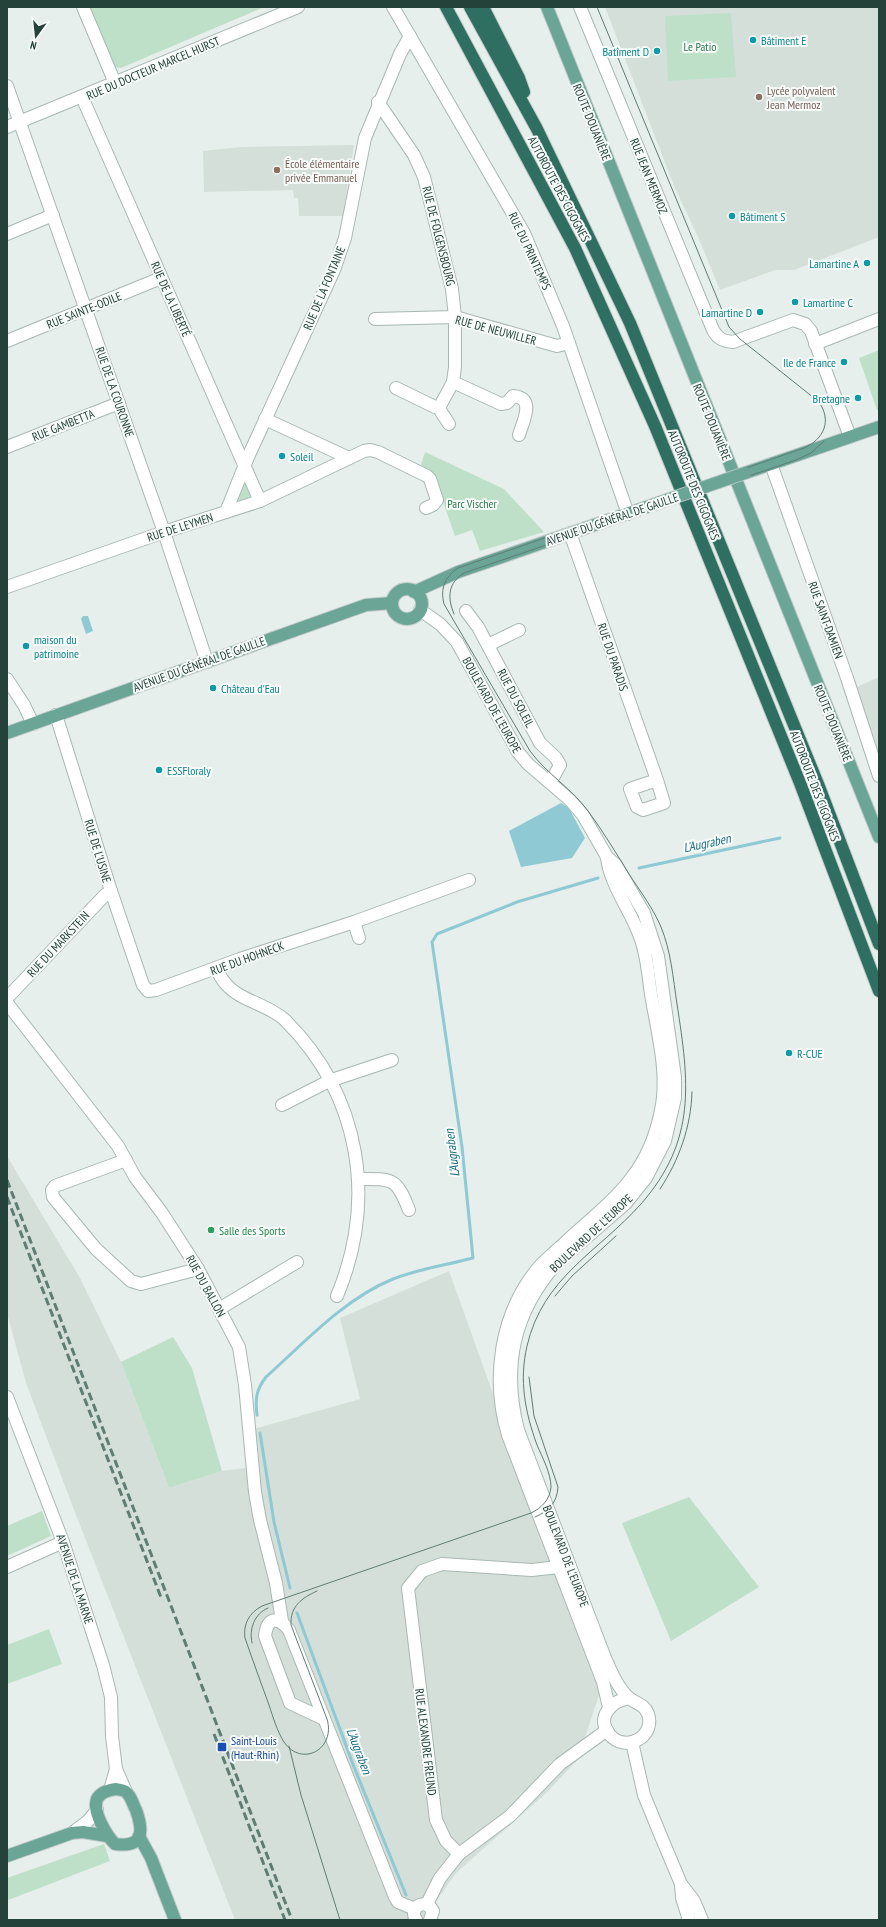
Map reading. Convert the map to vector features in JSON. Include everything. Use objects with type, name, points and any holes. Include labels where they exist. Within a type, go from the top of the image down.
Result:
[{"type":"highway","name":"AUTOROUTE DES CIGOGNES","points":[[446,7],[575,248],[654,426],[800,783],[879,990]]},
{"type":"highway","name":"AUTOROUTE DES CIGOGNES","points":[[470,7],[537,129],[630,323],[815,777],[879,944]]},
{"type":"highway","points":[[483,7],[519,78],[537,129]]},
{"type":"main road","name":"ROUTE DOUANIÈRE","points":[[547,7],[879,837]]},
{"type":"main road","name":"AVENUE DU GÉNÉRAL DE GAULLE","points":[[414,592],[458,572],[879,427]]},
{"type":"main road","points":[[410,590],[414,592],[420,598],[420,610],[411,618],[403,618],[396,614],[392,603],[396,594],[400,591],[410,590]]},
{"type":"main road","name":"AVENUE DU GÉNÉRAL DE GAULLE","points":[[7,733],[366,604],[392,603]]},
{"type":"main road","points":[[116,1789],[126,1792],[131,1798],[141,1825],[139,1836],[134,1843],[127,1845],[115,1844],[107,1836],[97,1810],[97,1800],[102,1794],[110,1790],[116,1789]]},
{"type":"main road","points":[[7,1856],[72,1833],[83,1832],[107,1836]]},
{"type":"main road","points":[[139,1836],[151,1858],[174,1920]]},
{"type":"main road","points":[[127,1845],[151,1858]]},
{"type":"street","points":[[83,7],[115,83]]},
{"type":"street","name":"RUE DU DOCTEUR MARCEL HURST","points":[[7,127],[298,7]]},
{"type":"street","name":"RUE DU PRINTEMPS","points":[[392,7],[524,233],[569,343],[628,514]]},
{"type":"street","name":"RUE JEAN MERMOZ","points":[[580,7],[712,330],[717,337],[723,341],[733,342],[793,320],[805,324],[811,331],[815,344]]},
{"type":"street","name":"RUE DE LA FONTAINE","points":[[226,512],[265,419],[340,254],[345,238],[366,138],[378,102],[410,36]]},
{"type":"street","name":"RUE DE LA COURONNE","points":[[7,86],[87,309],[207,662]]},
{"type":"street","name":"RUE DE LA LIBERTÉ","points":[[82,97],[260,501]]},
{"type":"street","name":"RUE DE FOLGENSBOURG","points":[[378,102],[414,155],[424,177],[452,289],[455,317],[455,367],[453,382],[442,404],[438,407]]},
{"type":"street","points":[[7,234],[53,215]]},
{"type":"street","name":"RUE SAINTE-ODILE","points":[[7,341],[162,278]]},
{"type":"street","name":"RUE DE NEUWILLER","points":[[375,319],[455,317],[556,346],[569,343]]},
{"type":"street","points":[[850,437],[815,344],[879,319]]},
{"type":"street","points":[[453,382],[501,404],[507,403],[513,396],[524,400],[527,403],[527,410],[519,435]]},
{"type":"street","points":[[396,388],[438,407],[449,424]]},
{"type":"street","name":"RUE GAMBETTA","points":[[7,447],[119,403]]},
{"type":"street","points":[[265,419],[348,458]]},
{"type":"street","name":"RUE DE LEYMEN","points":[[7,587],[164,532],[260,501],[348,458],[370,450],[388,456],[430,479],[437,497],[436,503],[426,508]]},
{"type":"street","name":"RUE SAINT-DAMIEN","points":[[771,464],[851,688],[879,776]]},
{"type":"street","name":"RUE DU PARADIS","points":[[570,533],[657,780]]},
{"type":"street","name":"BOULEVARD DE L'EUROPE","points":[[420,610],[440,624],[457,642],[518,752],[528,764],[570,800],[583,815],[607,857],[616,865],[644,912],[658,956],[675,1077],[675,1098],[665,1141],[646,1178],[634,1194],[557,1263],[534,1293],[515,1338],[511,1361],[510,1386],[518,1430],[611,1671],[628,1698]]},
{"type":"street","name":"RUE DU SOLEIL","points":[[466,611],[488,645],[540,743],[556,758],[560,765],[554,776],[548,780]]},
{"type":"street","points":[[488,645],[519,630]]},
{"type":"street","points":[[7,679],[24,705],[33,724]]},
{"type":"street","name":"RUE DE L'USINE","points":[[56,715],[111,891],[143,985]]},
{"type":"street","name":"BOULEVARD DE L'EUROPE","points":[[607,857],[608,868],[633,918],[646,958],[664,1082],[662,1108],[656,1132],[646,1156],[622,1191],[539,1267],[526,1286],[512,1313],[502,1344],[500,1400],[504,1419],[558,1567],[603,1682],[609,1707]]},
{"type":"street","name":"RUE DU HOHNECK","points":[[143,985],[148,990],[152,991],[240,959],[354,922],[469,880]]},
{"type":"street","name":"RUE DU MARKSTEIN","points":[[7,998],[104,895],[111,891]]},
{"type":"street","points":[[354,922],[359,938]]},
{"type":"street","points":[[216,969],[226,985],[269,1008],[284,1020],[301,1038],[329,1081],[346,1117],[354,1146],[359,1179],[358,1209],[355,1237],[337,1296]]},
{"type":"street","name":"RUE DU BALLON","points":[[7,1003],[105,1129],[126,1160],[198,1269],[239,1347],[245,1385],[255,1492],[260,1520],[276,1583],[282,1621]]},
{"type":"street","points":[[282,1105],[329,1081],[392,1060]]},
{"type":"street","points":[[126,1160],[55,1186],[52,1190],[53,1197],[96,1250],[131,1281],[141,1284],[198,1269]]},
{"type":"street","points":[[359,1179],[383,1179],[392,1181],[402,1191],[409,1210]]},
{"type":"street","points":[[219,1309],[297,1262]]},
{"type":"street","name":"AVENUE DE LA MARNE","points":[[7,1397],[64,1542],[81,1594],[111,1697],[112,1736],[116,1769],[126,1792]]},
{"type":"street","points":[[7,1567],[64,1542]]},
{"type":"street","name":"RUE ALEXANDRE FREUND","points":[[459,1854],[446,1841],[436,1820],[408,1588],[422,1571],[442,1564],[532,1570],[558,1567]]},
{"type":"street","points":[[324,1720],[290,1703],[265,1636],[266,1628],[270,1623],[276,1620],[282,1621],[289,1630],[395,1897],[398,1902],[416,1914],[421,1904],[427,1904],[433,1911],[430,1920]]},
{"type":"street","points":[[628,1698],[640,1703],[648,1715],[648,1728],[644,1735],[632,1742],[624,1743],[616,1740],[607,1730],[605,1718],[609,1707],[618,1700],[628,1698]]},
{"type":"street","points":[[427,1904],[440,1878],[459,1854],[510,1816],[560,1764],[607,1730]]},
{"type":"street","points":[[632,1742],[644,1795],[681,1884],[694,1901],[702,1920]]},
{"type":"street","name":"AVENUE DE LA MARNE","points":[[110,1790],[116,1769]]},
{"type":"street","points":[[72,1833],[88,1821],[97,1810]]},
{"type":"street","points":[[681,1884],[682,1898],[689,1920]]},
{"type":"shaded area","name":"Lycée polyvalent Jean Mermoz","points":[[605,7],[879,7],[879,237],[794,270],[775,270],[720,290],[699,239],[674,186]]},
{"type":"shaded area","name":"École élémentaire privée Emmanuel","points":[[354,145],[343,216],[299,216],[298,198],[294,198],[293,190],[204,192],[203,151],[241,147]]},
{"type":"shaded area","points":[[879,677],[879,766],[855,688]]},
{"type":"shaded area","points":[[7,1156],[80,1278],[121,1362],[169,1488],[222,1471],[259,1466],[254,1429],[360,1399],[340,1318],[449,1271],[600,1692],[578,1759],[546,1793],[456,1873],[423,1920],[235,1920],[76,1515],[26,1383],[7,1313]]},
{"type":"green space","points":[[88,7],[264,7],[121,68],[115,67]]},
{"type":"green space","name":"Le Patio","points":[[731,13],[736,77],[668,81],[665,16]]},
{"type":"green space","points":[[879,350],[879,410],[877,410],[859,358]]},
{"type":"green space","name":"Parc Vischer","points":[[425,452],[504,489],[544,532],[480,551],[472,530],[455,536],[434,476],[420,468]]},
{"type":"green space","points":[[245,477],[252,497],[238,502]]},
{"type":"green space","points":[[173,1337],[192,1368],[222,1471],[169,1488],[121,1362]]},
{"type":"green space","points":[[689,1497],[759,1587],[671,1641],[622,1523]]},
{"type":"green space","points":[[42,1511],[51,1536],[7,1556],[7,1526]]},
{"type":"green space","points":[[49,1629],[62,1664],[7,1684],[7,1645]]},
{"type":"green space","points":[[104,1844],[110,1861],[8,1900],[7,1878]]},
{"type":"water","points":[[83,616],[88,616],[93,631],[86,634],[81,619]]},
{"type":"water","points":[[561,803],[569,808],[585,838],[572,858],[521,867],[509,831]]},
{"type":"waterway","name":"L'Augraben","points":[[639,868],[780,838]]},
{"type":"waterway","name":"L'Augraben","points":[[257,1415],[257,1395],[260,1386],[266,1377],[326,1322],[358,1298],[393,1279],[422,1270],[473,1258],[462,1147],[432,942],[437,934],[517,902],[598,878]]},
{"type":"waterway","name":"L'Augraben","points":[[260,1433],[274,1522],[290,1588]]},
{"type":"waterway","name":"L'Augraben","points":[[297,1613],[354,1767],[406,1895]]},
{"type":"tram line","points":[[317,1591],[306,1597],[298,1604],[291,1618],[291,1625],[327,1719],[328,1730],[327,1739],[316,1752],[300,1754],[291,1750],[284,1742],[275,1724],[245,1638],[245,1628],[248,1619],[257,1609],[262,1606],[531,1513],[539,1509],[545,1503],[549,1495],[551,1482],[529,1420],[523,1384],[527,1346],[535,1322],[546,1301],[559,1283],[641,1204],[659,1180],[672,1157],[680,1133],[684,1109],[686,1085],[681,1032],[673,975],[661,927],[646,900],[588,811],[530,751],[444,604],[443,588],[445,583],[450,575],[458,568],[804,448],[817,440],[824,429],[825,416],[819,402],[740,339],[729,327],[597,7]]},
{"type":"tram line","points":[[454,614],[450,602],[450,591],[455,581],[464,573],[796,460],[811,453],[824,441]]},
{"type":"tram line","points":[[660,1189],[673,1167],[683,1143],[689,1118],[692,1092]]},
{"type":"tram line","points":[[555,1296],[572,1276],[616,1236]]},
{"type":"tram line","points":[[529,1377],[534,1416],[558,1487],[556,1498],[551,1506],[535,1517]]},
{"type":"tram line","points":[[252,1643],[251,1632],[254,1622],[259,1614],[268,1608]]},
{"type":"tram line","points":[[289,1746],[301,1795],[340,1920]]},
{"type":"railway","points":[[7,1180],[292,1920]]},
{"type":"railway","points":[[7,1197],[162,1600]]},
{"type":"railway","points":[[214,1734],[285,1920]]},
{"type":"place","name":"Bâtiment E","points":[[753,40]]},
{"type":"place","name":"Batîment D","points":[[657,51]]},
{"type":"place","name":"Lycée polyvalent Jean Mermoz","points":[[759,97]]},
{"type":"place","name":"École élémentaire privée Emmanuel","points":[[277,170]]},
{"type":"place","name":"Bâtiment S","points":[[732,216]]},
{"type":"place","name":"Lamartine A","points":[[867,263]]},
{"type":"place","name":"Lamartine C","points":[[795,302]]},
{"type":"place","name":"Lamartine D","points":[[760,312]]},
{"type":"place","name":"Ile de France","points":[[844,362]]},
{"type":"place","name":"Bretagne","points":[[858,398]]},
{"type":"place","name":"Soleil","points":[[282,456]]},
{"type":"place","name":"maison du patrimoine","points":[[26,646]]},
{"type":"place","name":"Château d'Eau","points":[[213,688]]},
{"type":"place","name":"ESSFloraly","points":[[159,770]]},
{"type":"place","name":"R-CUE","points":[[789,1053]]},
{"type":"place","name":"Salle des Sports","points":[[211,1230]]},
{"type":"place","name":"Saint-Louis (Haut-Rhin)","points":[[222,1747]]}]
